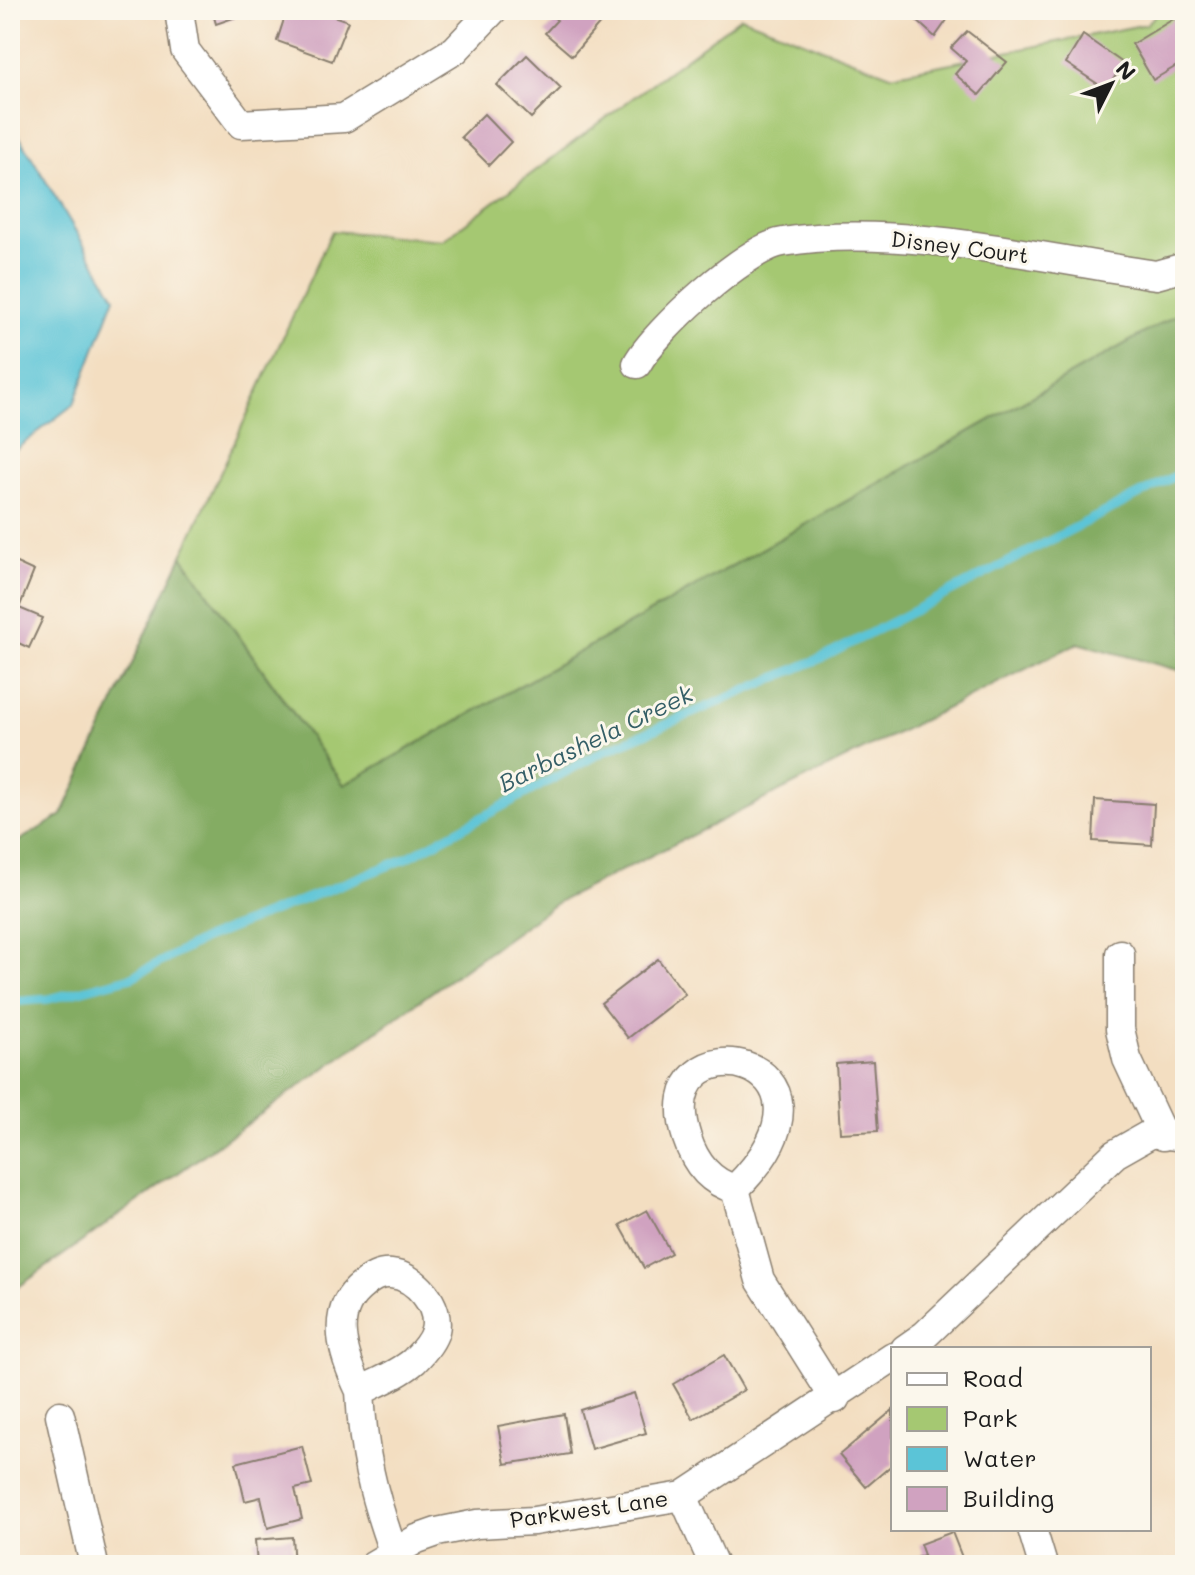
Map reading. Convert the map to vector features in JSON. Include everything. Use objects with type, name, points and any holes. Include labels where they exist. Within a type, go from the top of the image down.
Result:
[{"type":"street","points":[[179,10],[185,50],[241,124],[344,118],[455,50],[493,10]]},
{"type":"street","name":"Disney Court","points":[[637,364],[648,343],[742,261],[781,242],[893,236],[1156,275],[1185,267]]},
{"type":"street","points":[[1120,954],[1120,1029],[1127,1059],[1174,1136]]},
{"type":"street","points":[[922,1344],[1115,1154],[1152,1133],[1174,1136]]},
{"type":"street","points":[[735,1189],[760,1280],[835,1399]]},
{"type":"street","name":"Parkwest Lane","points":[[383,1558],[437,1532],[477,1524],[534,1521],[683,1496],[835,1399],[891,1358]]},
{"type":"street","points":[[360,1391],[363,1449],[383,1558]]},
{"type":"street","points":[[60,1415],[94,1565]]},
{"type":"street","points":[[683,1496],[714,1565]]},
{"type":"street","points":[[1033,1531],[1043,1565]]},
{"type":"green space","points":[[1160,10],[1185,10],[1185,310],[344,785],[182,556],[332,231],[443,240],[741,17],[891,75],[1147,24]]},
{"type":"green space","points":[[1185,310],[1185,672],[1078,643],[558,902],[10,1293],[10,846],[62,815],[182,556],[344,785]]},
{"type":"water","points":[[10,121],[115,297],[74,404],[10,454]]},
{"type":"building","points":[[212,10],[256,10],[216,24]]},
{"type":"building","points":[[287,10],[316,10],[348,21],[332,61],[277,41]]},
{"type":"building","points":[[545,10],[601,10],[607,15],[572,56],[545,33],[557,20]]},
{"type":"building","points":[[905,10],[935,10],[947,20],[935,37]]},
{"type":"building","points":[[1180,15],[1185,23],[1185,61],[1153,80],[1132,44]]},
{"type":"building","points":[[967,31],[1007,62],[979,95],[955,74],[966,61],[951,48]]},
{"type":"building","points":[[1083,35],[1123,63],[1107,90],[1066,63]]},
{"type":"building","points":[[527,55],[561,88],[531,118],[497,85]]},
{"type":"building","points":[[484,114],[511,142],[489,165],[461,137]]},
{"type":"building","points":[[10,560],[34,571],[19,608],[43,618],[29,648],[10,639]]},
{"type":"building","points":[[1095,800],[1154,804],[1152,845],[1093,841]]},
{"type":"building","points":[[658,959],[685,994],[628,1038],[601,1003]]},
{"type":"building","points":[[873,1061],[878,1131],[840,1133],[836,1064]]},
{"type":"building","points":[[647,1210],[671,1253],[644,1268],[620,1225]]},
{"type":"building","points":[[724,1355],[744,1390],[693,1419],[673,1384]]},
{"type":"building","points":[[634,1393],[646,1433],[591,1449],[580,1410]]},
{"type":"building","points":[[891,1412],[891,1466],[866,1487],[839,1455]]},
{"type":"building","points":[[564,1414],[570,1454],[505,1464],[498,1426]]},
{"type":"building","points":[[302,1446],[312,1485],[295,1489],[302,1519],[268,1528],[261,1497],[245,1501],[236,1463]]},
{"type":"building","points":[[952,1532],[965,1565],[912,1565],[910,1560],[924,1555],[920,1544]]},
{"type":"building","points":[[292,1537],[294,1565],[257,1565],[255,1540]]},
{"type":"waterway","name":"Barbashela Creek","points":[[10,1002],[49,999],[132,977],[202,940],[405,859],[604,751],[826,656],[1185,471]]}]
